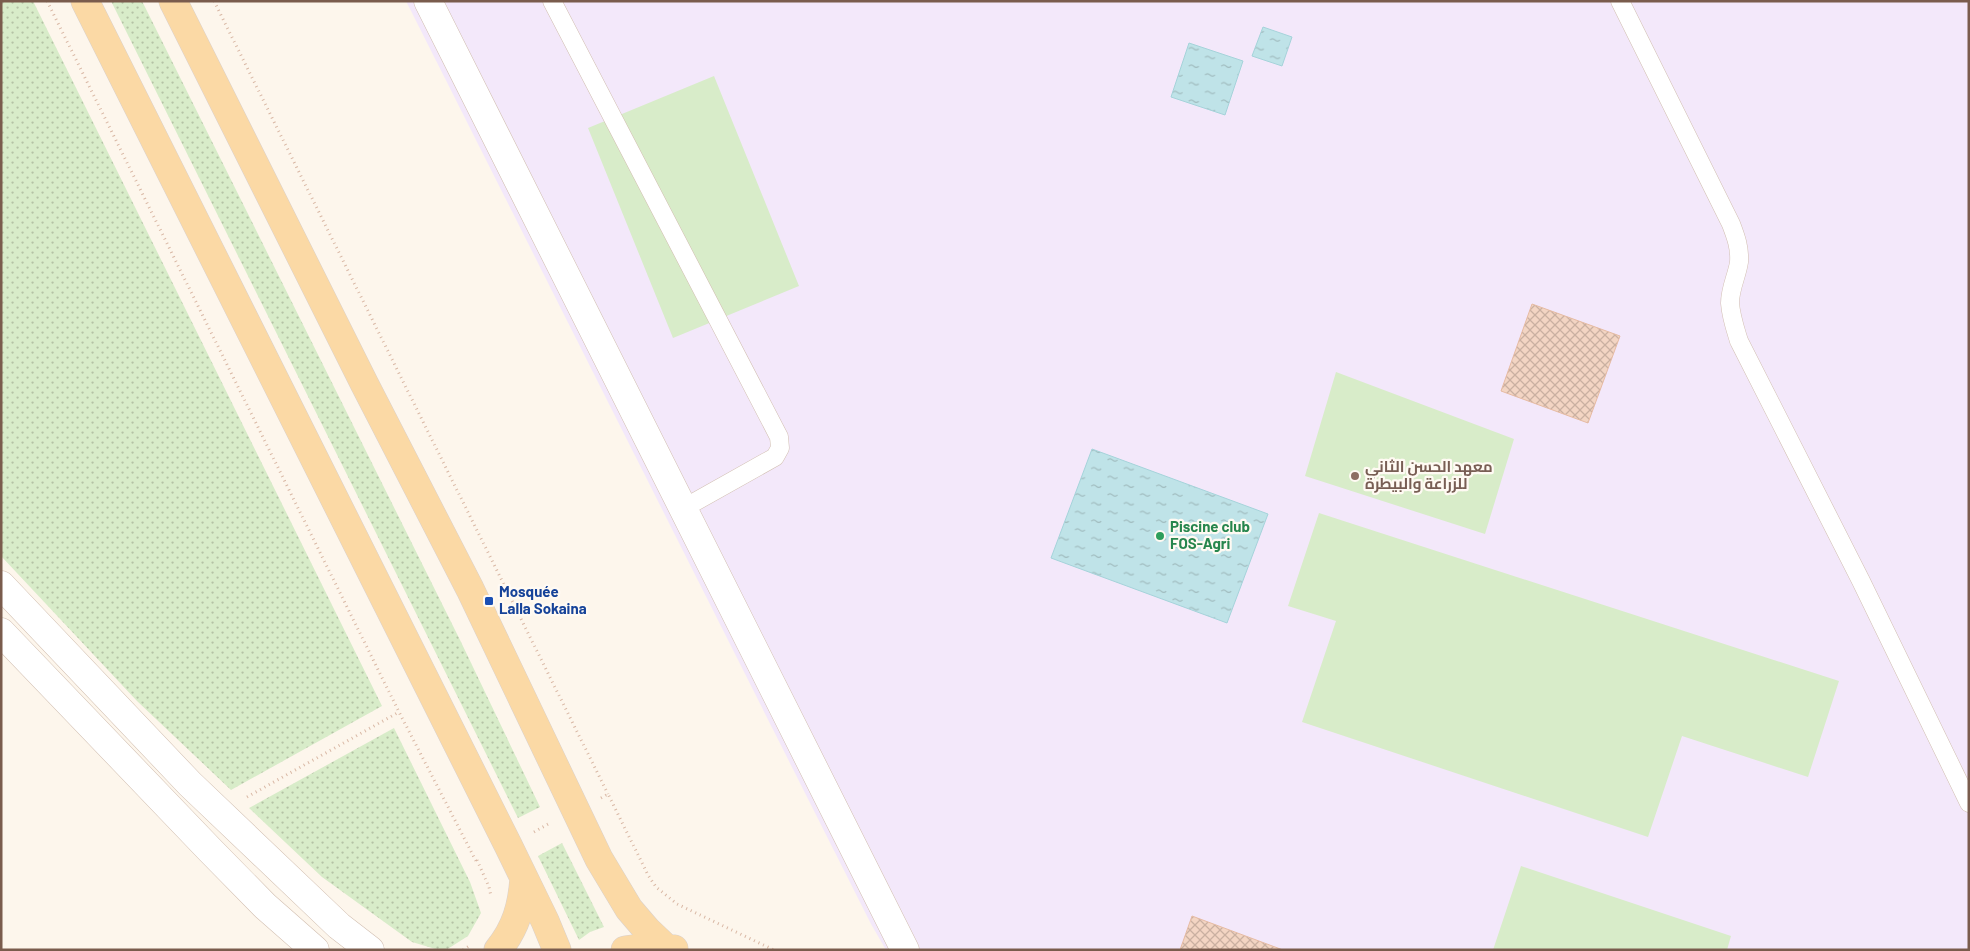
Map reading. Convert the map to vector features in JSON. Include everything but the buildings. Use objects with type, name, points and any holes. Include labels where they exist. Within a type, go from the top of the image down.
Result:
[{"type":"main road","points":[[85,1],[524,878],[557,950]]},
{"type":"main road","points":[[173,1],[365,385],[470,589],[599,859],[628,909],[647,930],[671,949]]},
{"type":"main road","points":[[498,950],[510,935],[518,918],[523,901],[524,878]]},
{"type":"main road","points":[[625,950],[646,946],[671,949]]},
{"type":"street","points":[[428,1],[684,508],[896,947]]},
{"type":"street","points":[[1,584],[219,813],[339,926],[370,950]]},
{"type":"street","points":[[1,632],[210,850],[265,906],[312,949]]},
{"type":"lane","points":[[552,1],[779,437],[780,448],[775,457],[684,508]]},
{"type":"lane","points":[[1620,1],[1731,224],[1738,243],[1739,263],[1732,282],[1730,302],[1732,322],[1739,341],[1861,582],[1969,803]]},
{"type":"lane","points":[[312,949],[339,926]]},
{"type":"path","points":[[47,1],[399,712],[476,861]]},
{"type":"path","points":[[214,1],[608,794]]},
{"type":"path","points":[[219,813],[399,712]]},
{"type":"shaded area","name":"معهد الحسن الثاني للزراعة والبيطرة","points":[[406,1],[1969,1],[1969,950],[886,950],[871,924]]},
{"type":"green space","points":[[1,1],[33,1],[382,706],[231,790],[137,701],[1,556]]},
{"type":"green space","points":[[111,1],[142,1],[461,642],[540,807],[518,818]]},
{"type":"green space","points":[[714,76],[799,286],[673,338],[588,128]]},
{"type":"green space","points":[[1336,372],[1514,439],[1485,534],[1305,476]]},
{"type":"green space","points":[[1319,513],[1839,681],[1808,777],[1682,736],[1648,837],[1302,722],[1336,621],[1288,606]]},
{"type":"green space","points":[[394,728],[470,882],[481,913],[468,936],[446,950],[439,950],[412,942],[322,877],[249,808]]},
{"type":"green space","points":[[562,843],[604,927],[590,932],[579,940],[538,856]]},
{"type":"green space","points":[[1521,866],[1731,936],[1727,950],[1493,950]]},
{"type":"water","points":[[1263,27],[1292,37],[1282,66],[1252,56]]},
{"type":"water","points":[[1189,43],[1243,61],[1225,115],[1171,97]]},
{"type":"water","name":"Piscine club FOS-Agri","points":[[1092,449],[1268,514],[1227,623],[1051,558]]},
{"type":"place","name":"معهد الحسن الثاني للزراعة والبيطرة","points":[[1355,476]]},
{"type":"place","name":"Piscine club FOS-Agri","points":[[1160,536]]},
{"type":"place","name":"Mosquée Lalla Sokaina","points":[[489,601]]}]
